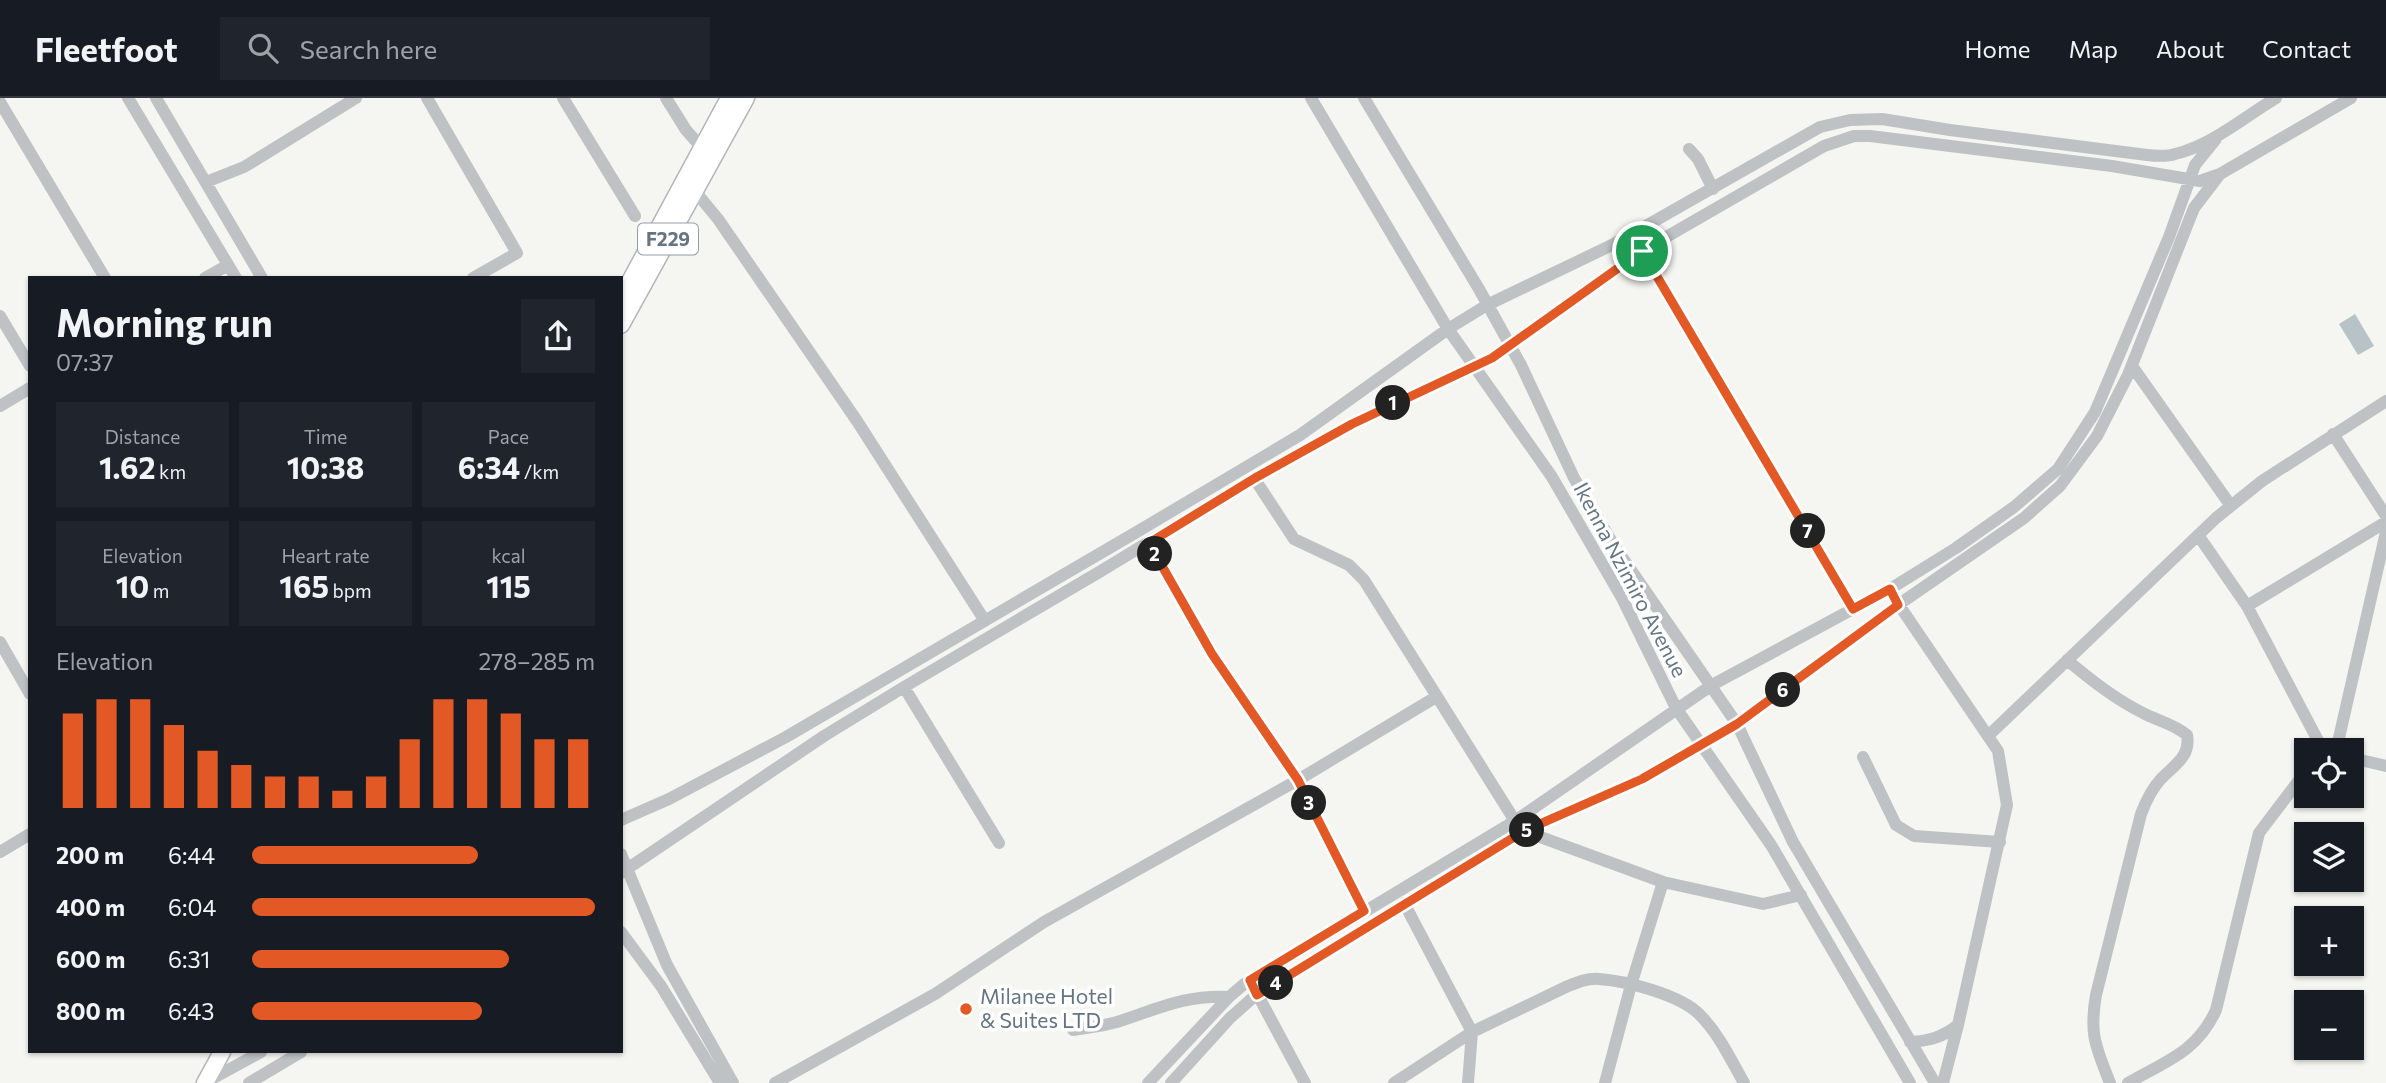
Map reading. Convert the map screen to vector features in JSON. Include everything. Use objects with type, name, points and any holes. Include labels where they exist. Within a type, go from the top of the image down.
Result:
[{"type":"main road","name":"F229","points":[[623,294],[729,98]]},
{"type":"main road","name":"F229","points":[[623,321],[746,98]]},
{"type":"main road","points":[[201,1083],[210,1053]]},
{"type":"main road","points":[[201,1083],[221,1053]]},
{"type":"street","points":[[128,98],[235,276]]},
{"type":"street","points":[[206,182],[244,167],[356,98]]},
{"type":"street","points":[[427,98],[517,253],[477,276]]},
{"type":"street","points":[[563,98],[635,216]]},
{"type":"street","points":[[666,98],[686,130],[703,149]]},
{"type":"street","name":"Ikenna Nzimiro Avenue","points":[[1311,98],[1448,329],[1552,477],[1622,598],[1676,708],[1771,845],[1910,1083]]},
{"type":"street","name":"Ikenna Nzimiro Avenue","points":[[1364,98],[1511,345],[1574,478],[1615,547],[1737,724],[1793,842],[1935,1083]]},
{"type":"street","points":[[623,819],[669,800],[786,737],[1300,435],[1448,329],[1488,305],[1614,244],[1820,127],[1850,120],[1882,119],[2147,155],[2174,154],[2221,133],[2276,98]]},
{"type":"street","points":[[733,1083],[667,965],[625,871],[824,736],[904,687],[1255,478],[1417,391],[1473,368],[1511,345],[1642,251],[1839,139],[1870,136],[2112,166],[2200,181],[2220,174],[2351,98]]},
{"type":"street","points":[[158,99],[261,276]]},
{"type":"street","points":[[0,102],[104,276]]},
{"type":"street","points":[[1836,124],[1839,139]]},
{"type":"street","points":[[1148,1083],[1228,997],[1250,980],[1515,821],[1712,685],[1890,589],[1956,548],[1995,521],[2058,469],[2095,412],[2169,237],[2189,180],[2202,154],[2221,133]]},
{"type":"street","points":[[1689,149],[1698,159],[1713,189]]},
{"type":"street","points":[[1171,1083],[1230,1018],[1257,995],[1524,831],[1642,779],[1737,724],[1898,605],[2024,518],[2060,486],[2097,436],[2132,366],[2194,208],[2220,174]]},
{"type":"street","points":[[694,190],[718,219],[849,410],[985,621]]},
{"type":"street","points":[[1642,251],[1853,609]]},
{"type":"street","points":[[209,276],[229,265]]},
{"type":"street","points":[[0,316],[28,363]]},
{"type":"street","points":[[2132,366],[2231,506]]},
{"type":"street","points":[[0,406],[28,389]]},
{"type":"street","points":[[1988,736],[2197,535],[2231,506],[2262,481],[2386,401]]},
{"type":"street","points":[[2333,434],[2386,516]]},
{"type":"street","points":[[1255,478],[1294,539],[1349,565],[1364,580],[1515,821]]},
{"type":"street","points":[[2247,606],[2386,522]]},
{"type":"street","points":[[2339,738],[2386,533]]},
{"type":"street","points":[[2197,535],[2247,606],[2316,738]]},
{"type":"street","points":[[1149,543],[1212,654],[1298,780],[1364,911]]},
{"type":"street","points":[[1890,589],[1898,605],[1998,751],[2007,805],[1943,1083]]},
{"type":"street","points":[[0,642],[28,691]]},
{"type":"street","points":[[2067,660],[2102,689],[2143,713],[2179,728],[2187,735],[2189,744],[2186,754],[2147,797],[2096,995],[2092,1020],[2094,1042],[2110,1083]]},
{"type":"street","points":[[904,687],[999,843]]},
{"type":"street","points":[[775,1083],[935,994],[1044,922],[1298,780],[1436,697]]},
{"type":"street","points":[[1863,757],[1896,825],[1914,836],[2000,842]]},
{"type":"street","points":[[2364,761],[2386,766]]},
{"type":"street","points":[[2129,1083],[2193,1046],[2207,1029],[2216,1010],[2259,833],[2294,787]]},
{"type":"street","points":[[1524,831],[1663,882],[1763,904],[1801,895]]},
{"type":"street","points":[[0,852],[28,835]]},
{"type":"street","points":[[1605,1083],[1631,985],[1663,882]]},
{"type":"street","points":[[1404,903],[1472,1032],[1468,1083]]},
{"type":"street","points":[[623,935],[661,986],[715,1081]]},
{"type":"street","points":[[1394,1083],[1472,1032],[1582,980],[1598,979],[1631,985],[1679,1000],[1699,1013],[1714,1031],[1744,1083]]},
{"type":"street","points":[[1250,980],[1305,1083]]},
{"type":"street","points":[[1073,1030],[1113,1023],[1183,999],[1202,996],[1228,997]]},
{"type":"street","points":[[1910,1042],[1940,1037],[1958,1025]]},
{"type":"street","points":[[201,1083],[259,1053]]},
{"type":"street","points":[[249,1083],[298,1053]]},
{"type":"shaded area","points":[[2355,314],[2374,346],[2358,355],[2339,324]]},
{"type":"place","name":"Milanee Hotel & Suites LTD","points":[[966,1009]]},
{"type":"route","points":[[1642,251],[1853,609],[1890,589],[1898,605],[1737,724],[1642,779],[1524,831],[1257,995],[1250,980],[1364,911],[1298,780],[1212,654],[1149,543],[1255,478],[1352,424],[1417,391],[1492,358],[1642,251]]}]
